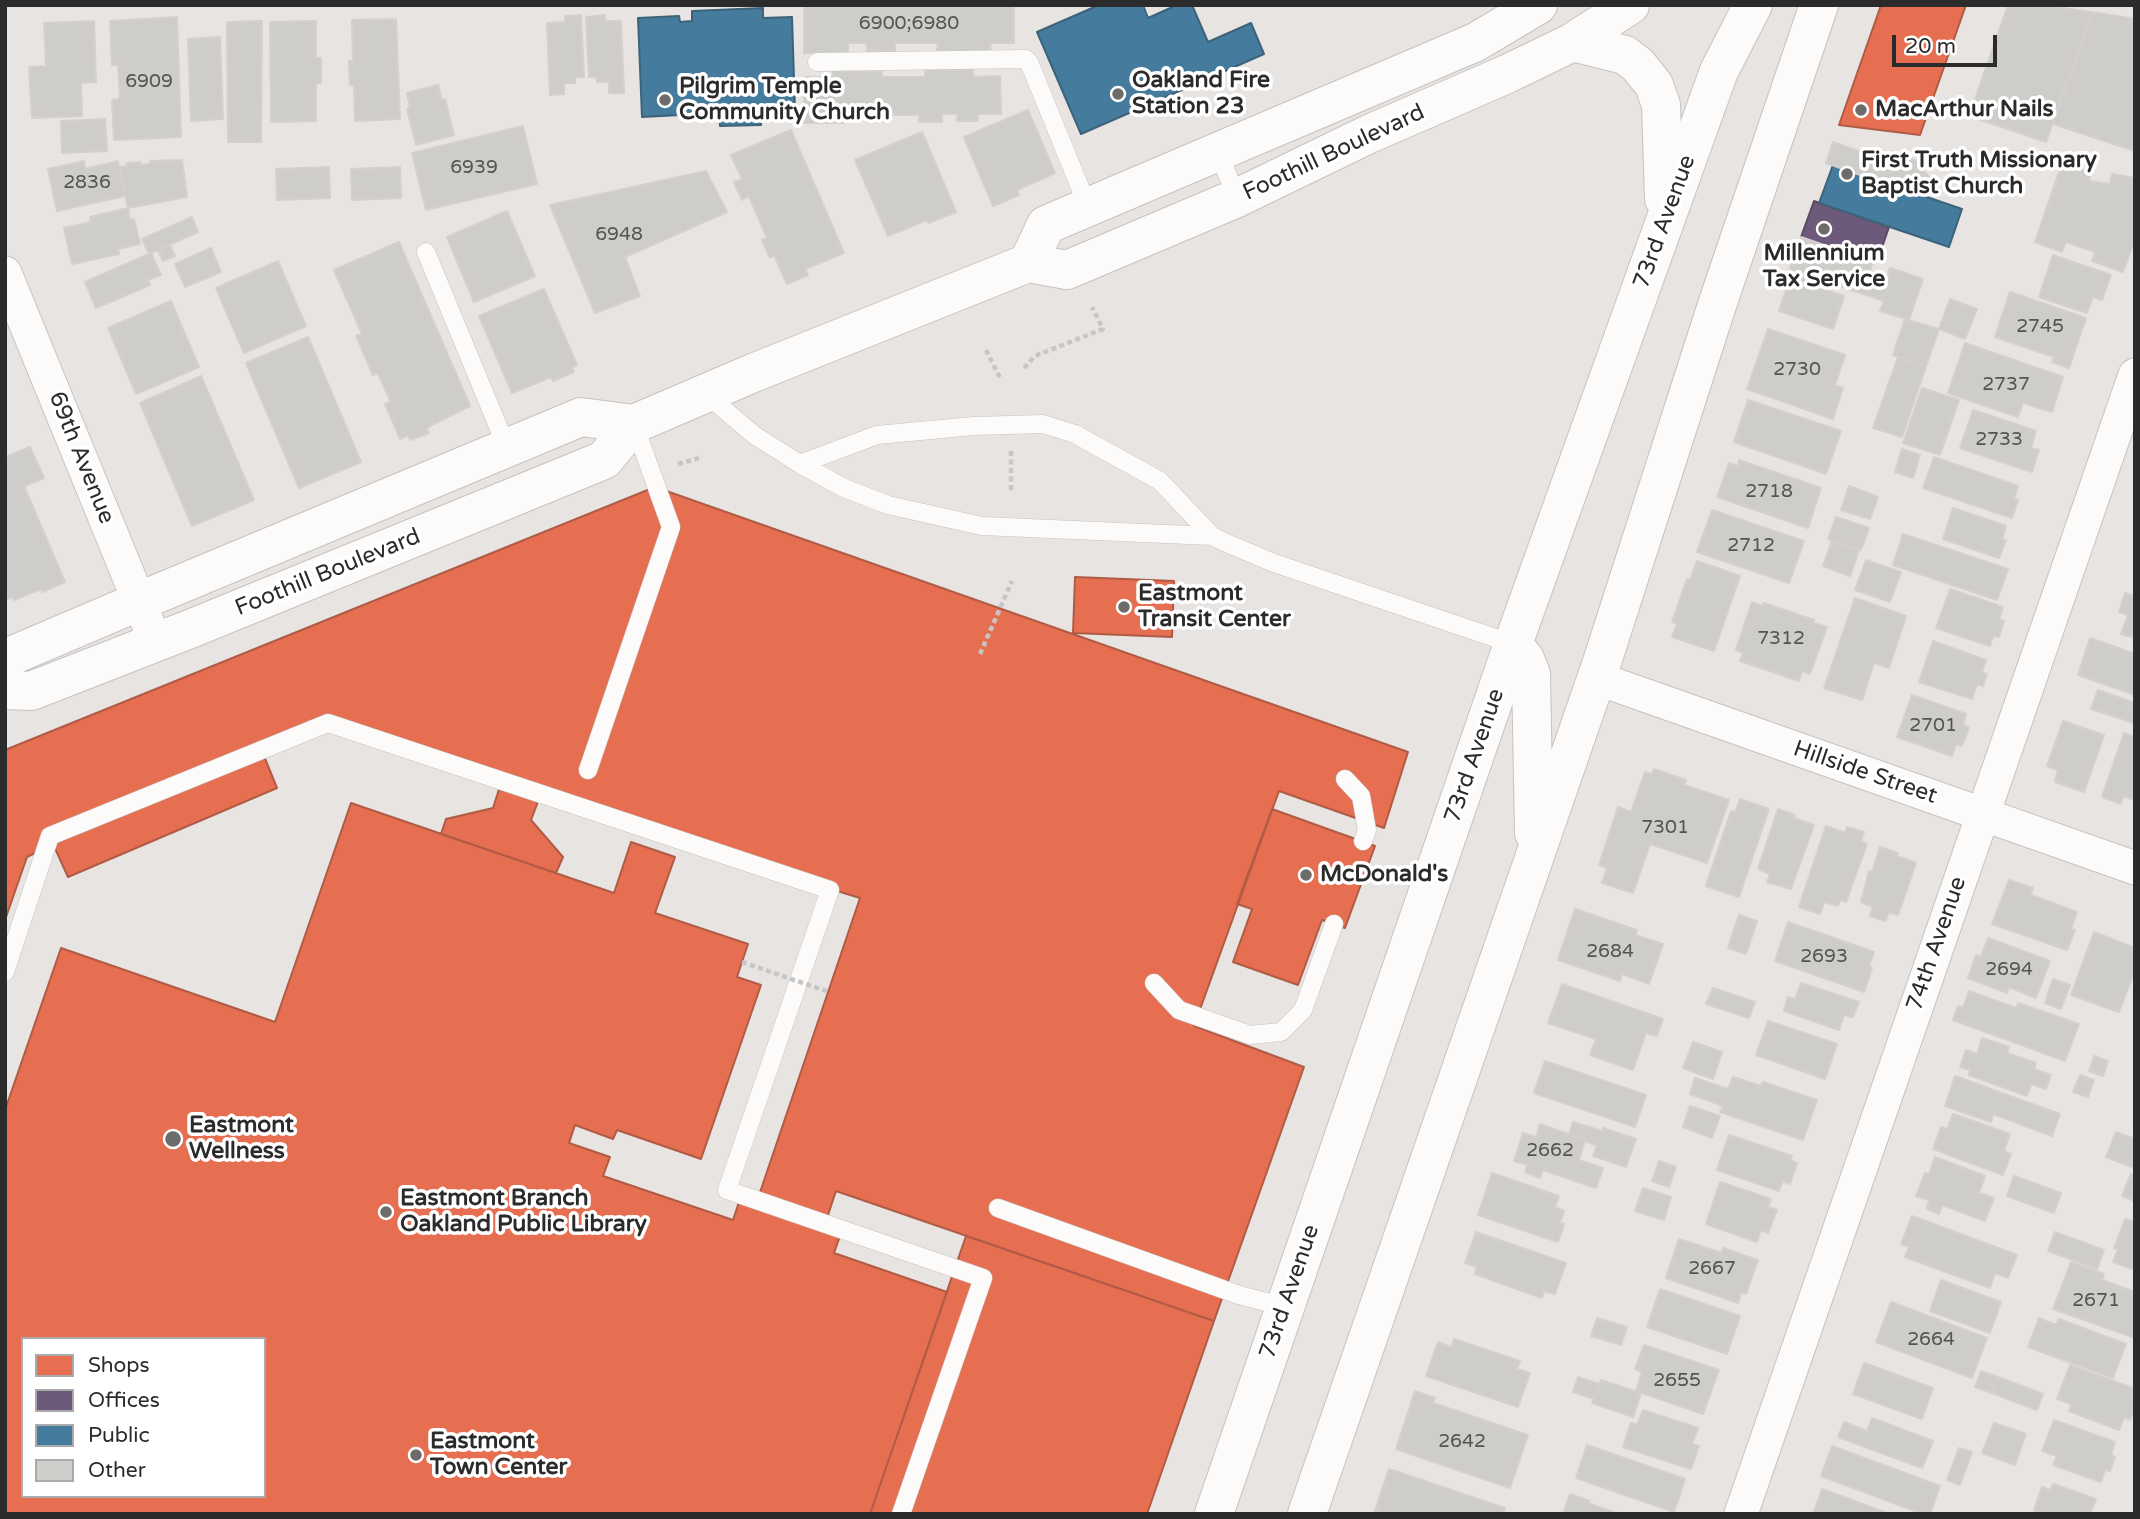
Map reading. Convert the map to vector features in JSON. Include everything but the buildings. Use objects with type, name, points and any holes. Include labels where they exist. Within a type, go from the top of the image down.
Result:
[{"type":"main road","points":[[1476,43],[1482,5]]},
{"type":"main road","name":"Foothill Boulevard","points":[[1028,262],[1045,225],[1476,43],[1538,5]]},
{"type":"main road","name":"Foothill Boulevard","points":[[5,690],[31,691],[156,643],[604,460],[634,424],[1028,262],[1068,270],[1237,198],[1369,134],[1507,74],[1573,42],[1630,5]]},
{"type":"main road","name":"73rd Avenue","points":[[1214,1514],[1513,644],[1719,71],[1753,5]]},
{"type":"main road","points":[[1307,1514],[1596,678],[1712,318],[1819,5]]},
{"type":"main road","points":[[1573,42],[1625,55],[1638,65],[1654,85],[1661,105],[1665,220]]},
{"type":"main road","name":"Foothill Boulevard","points":[[5,663],[11,656],[581,417],[634,424]]},
{"type":"main road","points":[[1513,644],[1525,659],[1531,674],[1534,860]]},
{"type":"street","name":"69th Avenue","points":[[8,288],[156,643]]},
{"type":"street","name":"74th Avenue","points":[[1741,1514],[2135,375]]},
{"type":"street","name":"Hillside Street","points":[[1596,678],[2135,868]]},
{"type":"lane","points":[[817,62],[1026,59],[1088,207]]},
{"type":"lane","points":[[1218,152],[1237,198]]},
{"type":"lane","points":[[426,252],[507,448]]},
{"type":"lane","points":[[706,394],[754,435],[800,464],[844,488],[887,505],[982,526],[1212,536],[1274,563],[1513,644]]},
{"type":"lane","points":[[589,770],[671,527],[634,424]]},
{"type":"lane","points":[[800,464],[877,435],[974,426],[1043,424],[1075,434],[1160,481],[1212,536]]},
{"type":"lane","points":[[5,972],[50,836],[328,723],[830,890],[727,1190],[984,1278],[901,1514]]},
{"type":"lane","points":[[1345,779],[1361,796],[1367,830],[1363,841]]},
{"type":"lane","points":[[1154,983],[1179,1010],[1250,1035],[1281,1032],[1303,1010],[1334,924]]},
{"type":"lane","points":[[998,1208],[1239,1295],[1285,1307]]},
{"type":"path","points":[[1024,368],[1035,356],[1103,329],[1092,307]]},
{"type":"path","points":[[986,350],[1000,378]]},
{"type":"path","points":[[1011,449],[1011,492]]},
{"type":"path","points":[[678,464],[699,458]]},
{"type":"path","points":[[980,654],[1012,581]]},
{"type":"path","points":[[742,962],[829,992]]},
{"type":"place","name":"Oakland Fire Station 23","points":[[1118,94]]},
{"type":"place","name":"Pilgrim Temple Community Church","points":[[665,100]]},
{"type":"place","name":"MacArthur Nails","points":[[1861,110]]},
{"type":"place","name":"First Truth Missionary Baptist Church","points":[[1847,174]]},
{"type":"place","name":"Millennium Tax Service","points":[[1824,229]]},
{"type":"place","name":"Eastmont Transit Center","points":[[1124,607]]},
{"type":"place","name":"McDonald's","points":[[1306,875]]},
{"type":"place","name":"Eastmont Wellness","points":[[173,1139]]},
{"type":"place","name":"Eastmont Branch Oakland Public Library","points":[[386,1212]]},
{"type":"place","name":"Eastmont Town Center","points":[[416,1455]]}]
